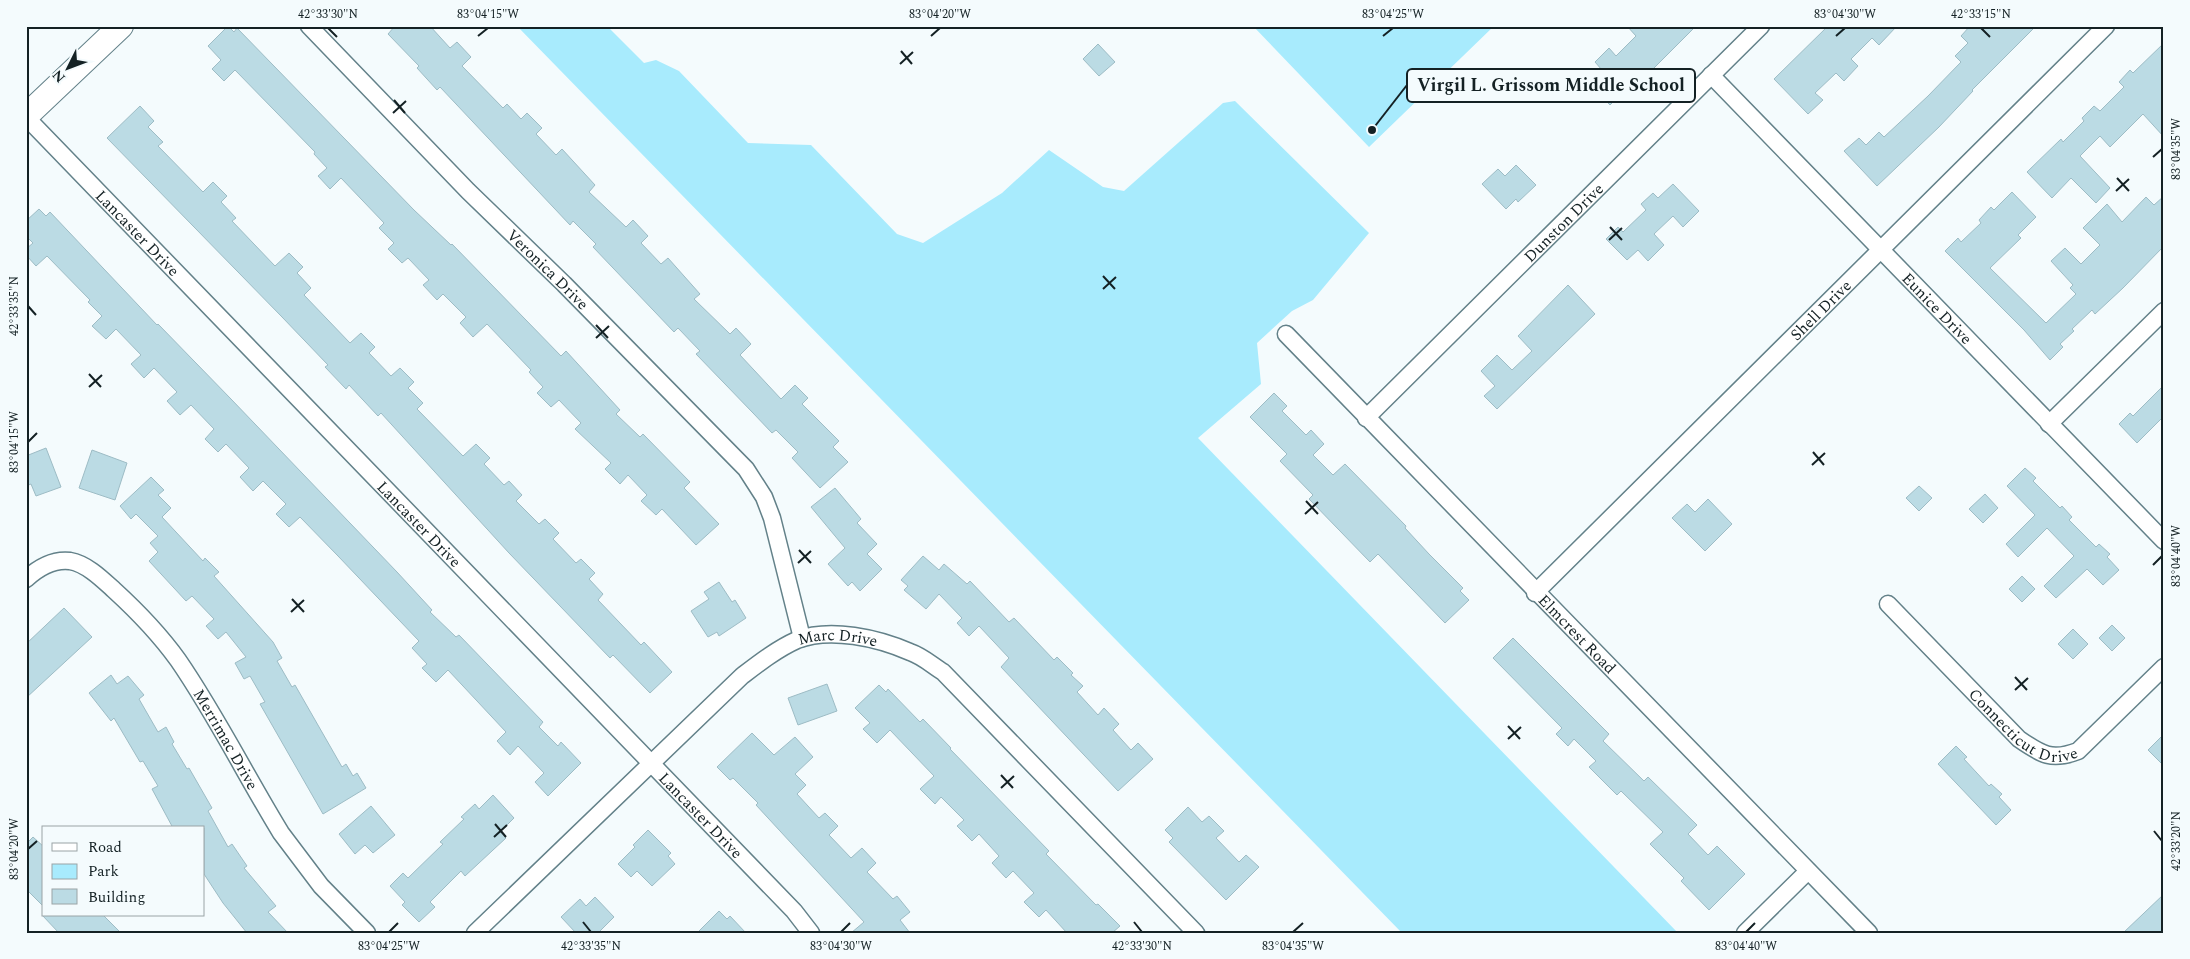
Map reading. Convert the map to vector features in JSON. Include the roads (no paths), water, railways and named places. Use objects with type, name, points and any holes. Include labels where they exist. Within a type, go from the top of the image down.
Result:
[{"type":"main road","points":[[26,117],[121,26]]},
{"type":"street","name":"Veronica Drive","points":[[309,26],[468,191],[564,284],[746,469],[764,497],[772,518],[802,638]]},
{"type":"street","name":"Dunston Drive","points":[[1366,418],[1760,26]]},
{"type":"street","name":"Shell Drive","points":[[1535,593],[2106,26]]},
{"type":"street","name":"Eunice Drive","points":[[1711,76],[2164,541]]},
{"type":"street","name":"Lancaster Drive","points":[[26,117],[787,904],[810,933]]},
{"type":"street","points":[[2050,424],[2164,311]]},
{"type":"street","name":"Elmcrest Road","points":[[1286,334],[1535,593],[1868,933]]},
{"type":"street","name":"Merrimac Drive","points":[[26,579],[41,567],[54,562],[71,562],[85,567],[101,578],[123,598],[178,659],[294,853],[321,886],[367,933]]},
{"type":"street","name":"Connecticut Drive","points":[[1888,604],[2019,739],[2036,751],[2050,756],[2062,757],[2078,751],[2164,667]]},
{"type":"street","name":"Marc Drive","points":[[475,933],[742,676],[767,657],[802,638],[851,635],[880,640],[912,652],[943,672],[1196,933]]},
{"type":"street","points":[[1744,933],[1808,871]]},
{"type":"place","name":"Virgil L. Grissom Middle School","points":[[1372,130]]}]
